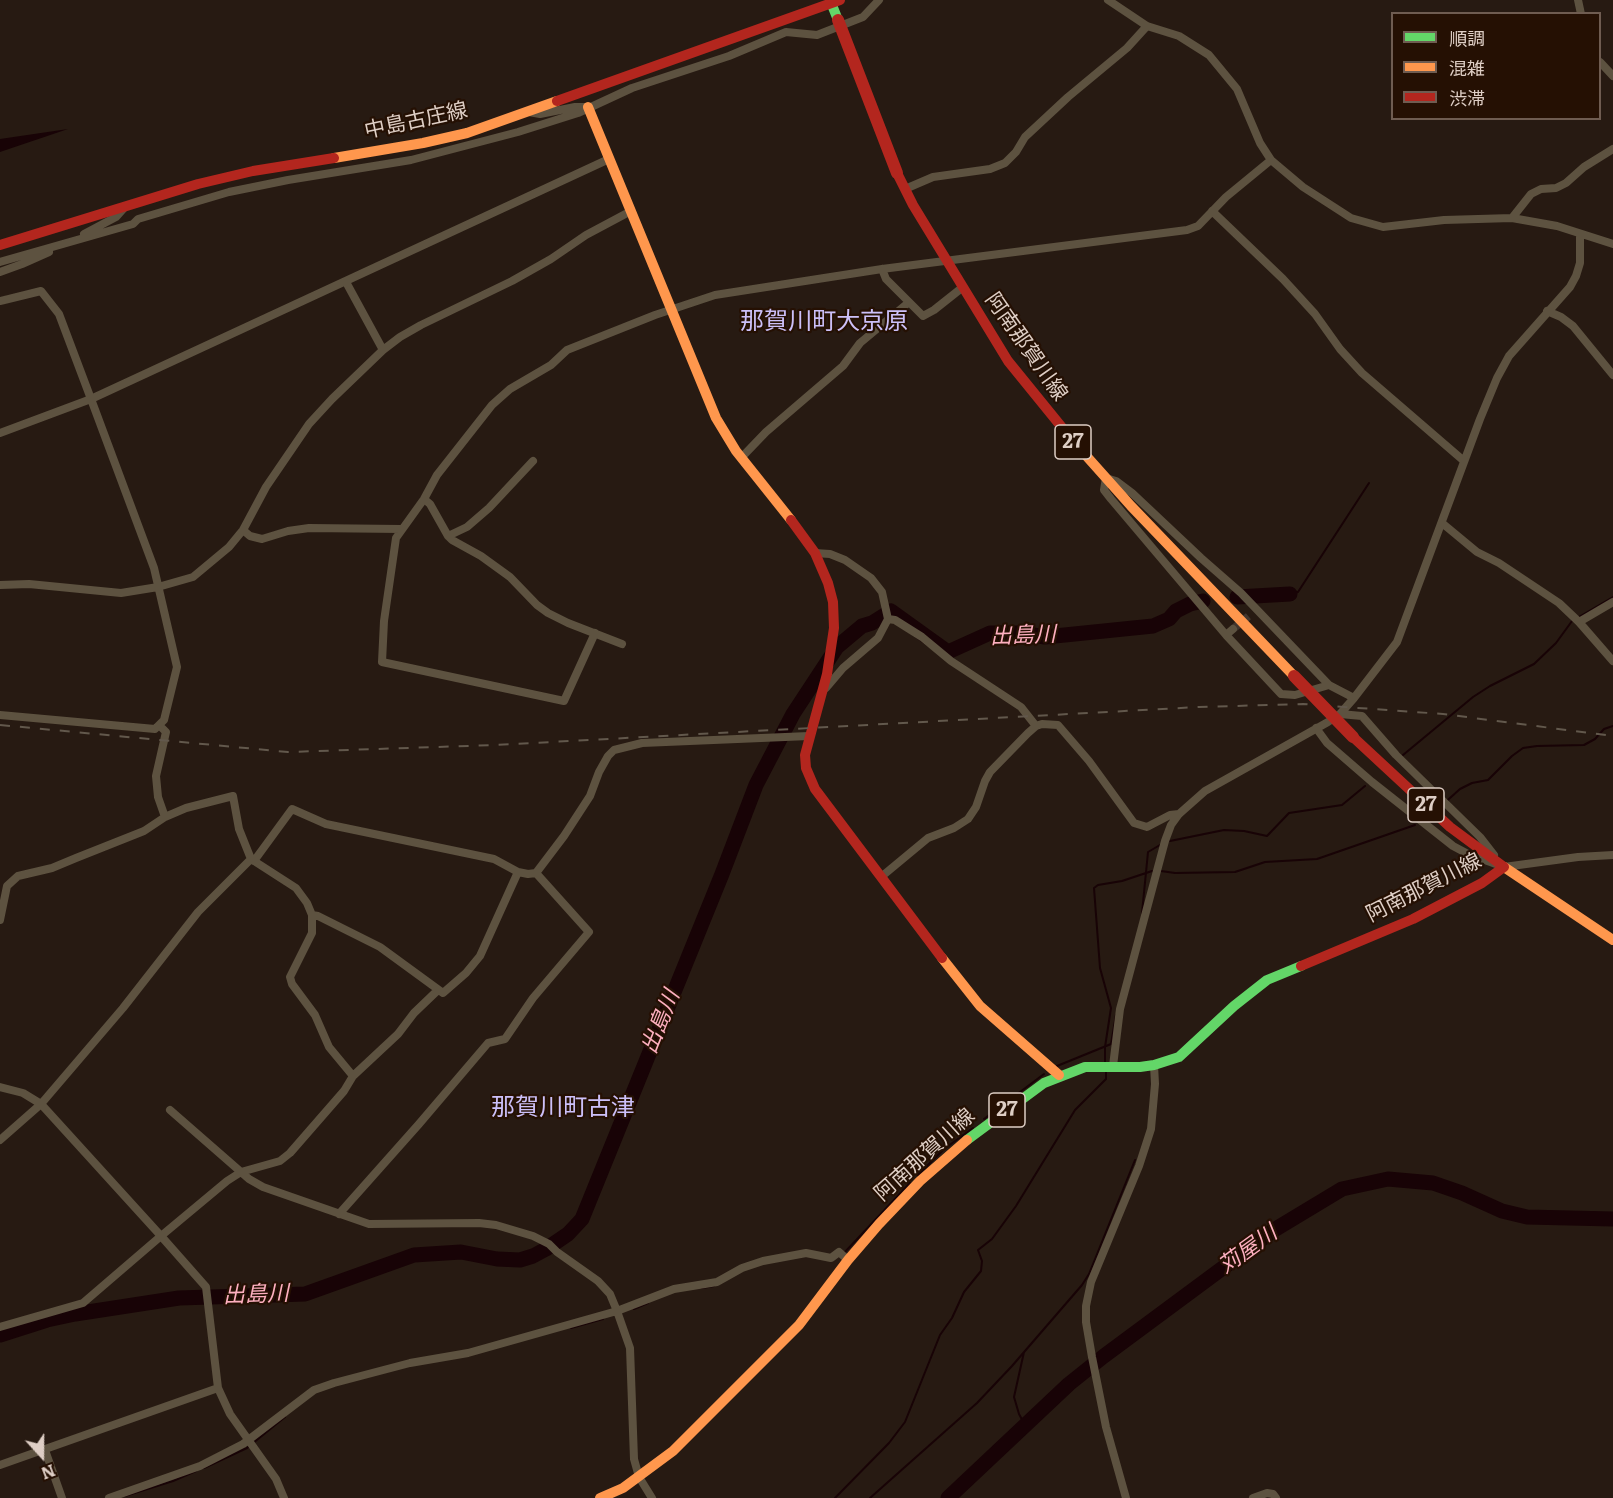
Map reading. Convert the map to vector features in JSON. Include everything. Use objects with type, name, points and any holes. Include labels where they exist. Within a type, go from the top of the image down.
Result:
[{"type":"main road","name":"阿南那賀川線","points":[[603,1498],[639,1477],[673,1451],[799,1325],[845,1257],[913,1188],[954,1150],[1035,1089],[1059,1076],[1085,1067],[1140,1067],[1179,1057],[1234,1006],[1267,980],[1413,919],[1482,883],[1504,867],[1450,827],[1353,737],[1106,478],[1058,425],[1028,387],[1008,361],[913,206],[897,173],[838,20],[834,1]]},
{"type":"main road","name":"中島古庄線","points":[[0,245],[198,184],[253,171],[423,143],[467,133],[834,1]]},
{"type":"main road","points":[[588,107],[716,418],[741,458],[801,532],[815,553],[833,602],[834,628],[827,674],[805,755],[806,768],[814,789],[980,1006],[1059,1076]]},
{"type":"main road","points":[[1504,867],[1613,940]]},
{"type":"street","points":[[0,262],[133,224],[138,219],[229,192],[411,160],[472,145],[568,116],[632,88],[729,56],[786,32],[817,35],[863,18],[879,0]]},
{"type":"street","points":[[1108,0],[1147,26],[1179,36],[1209,55],[1237,89],[1260,143],[1271,160],[1303,187],[1351,218],[1383,227],[1444,220],[1512,218],[1557,226],[1613,244]]},
{"type":"street","points":[[905,189],[933,177],[979,171],[1005,164],[1025,137],[1068,97],[1127,48],[1147,26]]},
{"type":"street","points":[[1601,64],[1613,76]]},
{"type":"street","points":[[529,112],[540,114],[575,107],[588,107]]},
{"type":"street","points":[[1512,218],[1531,194],[1566,183],[1584,167],[1613,149]]},
{"type":"street","points":[[0,433],[91,399],[609,159]]},
{"type":"street","points":[[595,633],[564,701],[382,662],[384,621],[396,538],[424,499],[437,475],[465,438],[492,405],[510,388],[551,365],[567,350],[592,338],[715,295],[882,269],[1187,230],[1198,226],[1226,197],[1271,160]]},
{"type":"street","points":[[0,272],[72,241],[116,217],[125,207]]},
{"type":"street","points":[[0,585],[29,584],[121,593],[158,587],[193,577],[229,547],[243,530],[266,487],[309,424],[383,350],[414,329],[512,281],[551,259],[586,235],[631,211]]},
{"type":"street","points":[[1212,211],[1284,279],[1362,373],[1464,461]]},
{"type":"street","points":[[1113,1066],[1123,999],[1165,841],[1172,825],[1179,814],[1205,791],[1340,714],[1397,642],[1479,419],[1509,356],[1570,286],[1576,276],[1580,263],[1580,234]]},
{"type":"street","points":[[882,269],[886,279],[923,316],[963,287]]},
{"type":"street","points":[[346,282],[383,350]]},
{"type":"street","points":[[0,301],[41,291],[59,314],[154,568],[177,667],[164,720],[155,729],[0,715]]},
{"type":"street","points":[[741,458],[766,432],[843,366],[860,343],[908,303]]},
{"type":"street","points":[[1547,311],[1573,326],[1613,375]]},
{"type":"street","points":[[448,536],[467,527],[489,508],[532,461]]},
{"type":"street","points":[[1329,685],[1295,695],[1281,694],[1226,635],[1111,500],[1104,490],[1106,478],[1116,481],[1132,493],[1241,593],[1248,600],[1253,612],[1329,685],[1354,698]]},
{"type":"street","points":[[424,499],[430,504],[448,536],[510,577],[537,605],[548,613],[622,644]]},
{"type":"street","points":[[1442,523],[1477,552],[1499,563],[1559,603],[1613,661]]},
{"type":"street","points":[[243,530],[250,536],[262,539],[288,531],[309,528],[401,529]]},
{"type":"street","points":[[815,553],[830,554],[845,560],[871,578],[882,592],[888,619],[878,638],[843,668],[821,695]]},
{"type":"street","points":[[1577,620],[1613,602]]},
{"type":"street","points":[[888,619],[895,620],[922,637],[951,661],[1021,706],[1036,726]]},
{"type":"street","points":[[1226,635],[1233,629]]},
{"type":"street","points":[[1340,714],[1362,716],[1396,755],[1480,837],[1504,867]]},
{"type":"street","points":[[881,877],[928,838],[954,828],[968,819],[976,807],[990,772],[1036,726],[1058,725],[1089,761],[1134,823],[1147,827],[1170,814],[1179,814]]},
{"type":"street","points":[[160,726],[166,732],[156,776],[165,817]]},
{"type":"street","points":[[1316,728],[1328,743],[1425,825],[1468,854],[1504,867],[1578,857],[1613,855]]},
{"type":"street","points":[[0,1140],[41,1104],[123,1008],[198,912],[252,860],[292,809],[326,824],[494,859],[518,872],[536,873],[590,796],[599,772],[614,750],[642,743],[809,736]]},
{"type":"street","points":[[0,920],[7,886],[18,876],[52,867],[144,831],[165,817],[186,808],[233,796],[239,829],[252,860],[296,888],[307,903],[312,915],[312,933],[290,977],[292,984],[315,1015],[329,1047],[354,1076]]},
{"type":"street","points":[[312,915],[380,947],[443,993],[466,973],[480,956],[518,872]]},
{"type":"street","points":[[339,1214],[488,1043],[505,1039],[533,998],[589,932],[536,873]]},
{"type":"street","points":[[0,1327],[83,1303],[227,1181],[241,1172],[280,1161],[290,1153],[344,1091],[354,1076],[398,1034],[414,1013],[438,990]]},
{"type":"street","points":[[1126,1498],[1099,1394],[1086,1322],[1086,1306],[1091,1282],[1139,1166],[1151,1130],[1155,1084],[1154,1065]]},
{"type":"street","points":[[0,1087],[23,1093],[41,1104],[202,1281],[207,1296],[218,1388],[230,1414],[276,1479],[284,1498]]},
{"type":"street","points":[[170,1110],[241,1172],[263,1187],[369,1224],[479,1223],[496,1225],[533,1236],[552,1246],[598,1281],[610,1294],[630,1348],[634,1459],[639,1477],[652,1498]]},
{"type":"street","points":[[109,1498],[200,1466],[252,1443],[314,1390],[334,1383],[410,1363],[468,1353],[618,1313],[674,1289],[717,1282],[742,1268],[763,1261],[806,1253],[831,1258],[839,1252],[845,1257]]},
{"type":"street","points":[[0,1465],[218,1388]]},
{"type":"street","points":[[45,1449],[62,1498]]},
{"type":"street","points":[[1253,1498],[1267,1493],[1273,1494],[1276,1498]]},
{"type":"shaded area","points":[[68,129],[0,152],[0,139]]},
{"type":"waterway","points":[[1290,594],[1298,592],[1369,483]]},
{"type":"waterway","name":"出島川","points":[[1237,597],[1290,594]]},
{"type":"waterway","points":[[1403,755],[1473,697],[1534,664],[1556,643],[1572,621],[1613,597]]},
{"type":"waterway","name":"出島川","points":[[0,1335],[75,1314],[179,1298],[305,1294],[414,1255],[461,1252],[497,1259],[520,1260],[546,1249],[568,1234],[582,1219],[756,785],[793,714],[837,647],[862,626],[872,623],[891,611],[948,652],[990,633],[1021,633],[1045,637],[1153,626],[1169,619],[1176,611],[1203,601]]},
{"type":"waterway","points":[[1440,807],[1460,789],[1472,783],[1488,780],[1523,748],[1584,745],[1595,739],[1604,729],[1613,726]]},
{"type":"waterway","points":[[1170,841],[1224,830],[1267,836],[1289,813],[1342,805],[1365,786]]},
{"type":"waterway","points":[[1161,871],[1175,873],[1235,872],[1265,862],[1317,859],[1415,825]]},
{"type":"waterway","points":[[1142,913],[1148,852],[1160,845]]},
{"type":"waterway","points":[[1105,1062],[1111,1008],[1100,968],[1094,888],[1152,871]]},
{"type":"waterway","points":[[1057,1066],[1111,1044],[1116,1015]]},
{"type":"waterway","points":[[835,1498],[889,1443],[905,1422],[940,1335],[952,1318],[964,1292],[981,1271],[982,1261],[978,1250],[992,1239],[1016,1206],[1075,1110],[1106,1079],[1106,1071]]},
{"type":"waterway","points":[[984,1119],[1044,1074]]},
{"type":"waterway","points":[[918,1175],[944,1149],[973,1128]]},
{"type":"waterway","points":[[870,1498],[977,1403],[1082,1285],[1089,1274],[1135,1160]]},
{"type":"waterway","name":"苅屋川","points":[[948,1498],[1069,1384],[1104,1356],[1274,1230],[1342,1189],[1388,1179],[1433,1183],[1502,1211],[1527,1217],[1613,1219]]},
{"type":"waterway","points":[[844,1253],[910,1183]]},
{"type":"waterway","points":[[702,1288],[714,1286]]},
{"type":"waterway","points":[[634,1309],[648,1303]]},
{"type":"waterway","points":[[571,1328],[603,1319]]},
{"type":"waterway","points":[[1024,1352],[1014,1397],[1026,1427]]},
{"type":"waterway","points":[[204,1468],[247,1448],[285,1417]]},
{"type":"waterway","points":[[125,1496],[196,1471]]},
{"type":"tunnel","points":[[1233,629],[1250,615]]},
{"type":"railway","points":[[0,725],[288,752],[496,745],[1199,707],[1303,704],[1443,714],[1613,736]]},
{"type":"traffic: fast","points":[[830,0],[838,20]]},
{"type":"traffic: fast","points":[[967,1140],[1044,1083],[1085,1067],[1140,1067],[1179,1057],[1234,1006],[1267,980],[1301,966]]},
{"type":"traffic: slow","points":[[334,158],[467,133],[557,101]]},
{"type":"traffic: slow","points":[[588,107],[716,418],[736,451],[791,520]]},
{"type":"traffic: slow","points":[[1073,441],[1131,506],[1294,676]]},
{"type":"traffic: slow","points":[[1504,867],[1613,940]]},
{"type":"traffic: slow","points":[[942,958],[980,1006],[1059,1075]]},
{"type":"traffic: slow","points":[[600,1498],[623,1488],[673,1451],[799,1325],[848,1260],[879,1224],[920,1181],[967,1140]]},
{"type":"traffic: jam","points":[[557,101],[840,0]]},
{"type":"traffic: jam","points":[[838,20],[897,173]]},
{"type":"traffic: jam","points":[[0,245],[198,184],[253,171],[334,158]]},
{"type":"traffic: jam","points":[[897,173],[913,205],[1008,361],[1073,441]]},
{"type":"traffic: jam","points":[[791,520],[815,553],[828,583],[833,602],[834,628],[827,674],[805,755],[806,768],[815,789],[942,958]]},
{"type":"traffic: jam","points":[[1294,676],[1353,737]]},
{"type":"traffic: jam","points":[[1301,966],[1413,919],[1482,883],[1504,867],[1450,827],[1353,737]]},
{"type":"district","name":"那賀川町大京原","points":[[824,322]]},
{"type":"district","name":"那賀川町古津","points":[[563,1108]]}]
